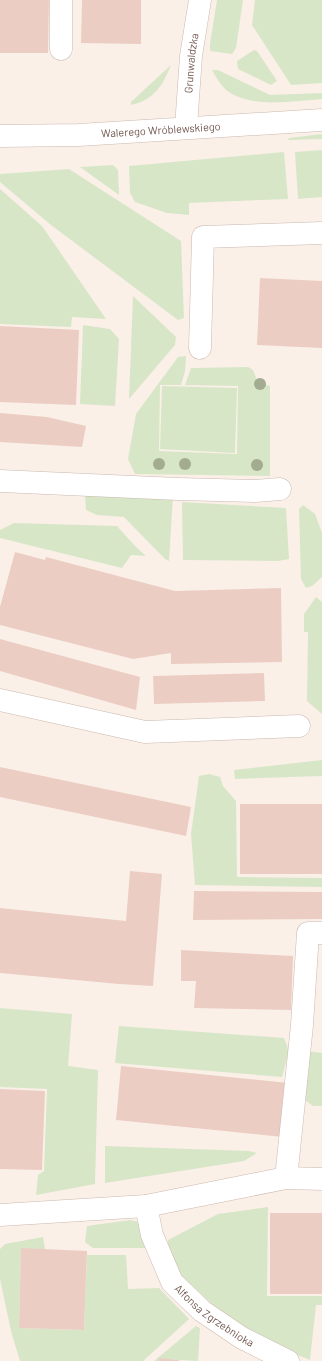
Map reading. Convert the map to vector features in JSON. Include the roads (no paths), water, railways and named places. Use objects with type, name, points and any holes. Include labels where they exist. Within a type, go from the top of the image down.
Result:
[{"type":"street","points":[[61,0],[61,49]]},
{"type":"street","name":"Grunwaldzka","points":[[186,127],[191,56],[200,0]]},
{"type":"street","name":"Walerego Wróblewskiego","points":[[0,136],[79,135],[186,127],[322,120]]},
{"type":"street","points":[[200,348],[204,237],[322,233]]},
{"type":"street","points":[[0,481],[178,489],[255,491],[280,489]]},
{"type":"street","points":[[0,700],[145,732],[299,726]]},
{"type":"street","points":[[286,1178],[302,1025],[308,933],[322,933]]},
{"type":"street","points":[[0,1215],[146,1206],[286,1178],[322,1179]]},
{"type":"street","name":"Alfonsa Zgrzebnioka","points":[[146,1206],[152,1235],[172,1282],[202,1311],[236,1334],[288,1361]]}]
